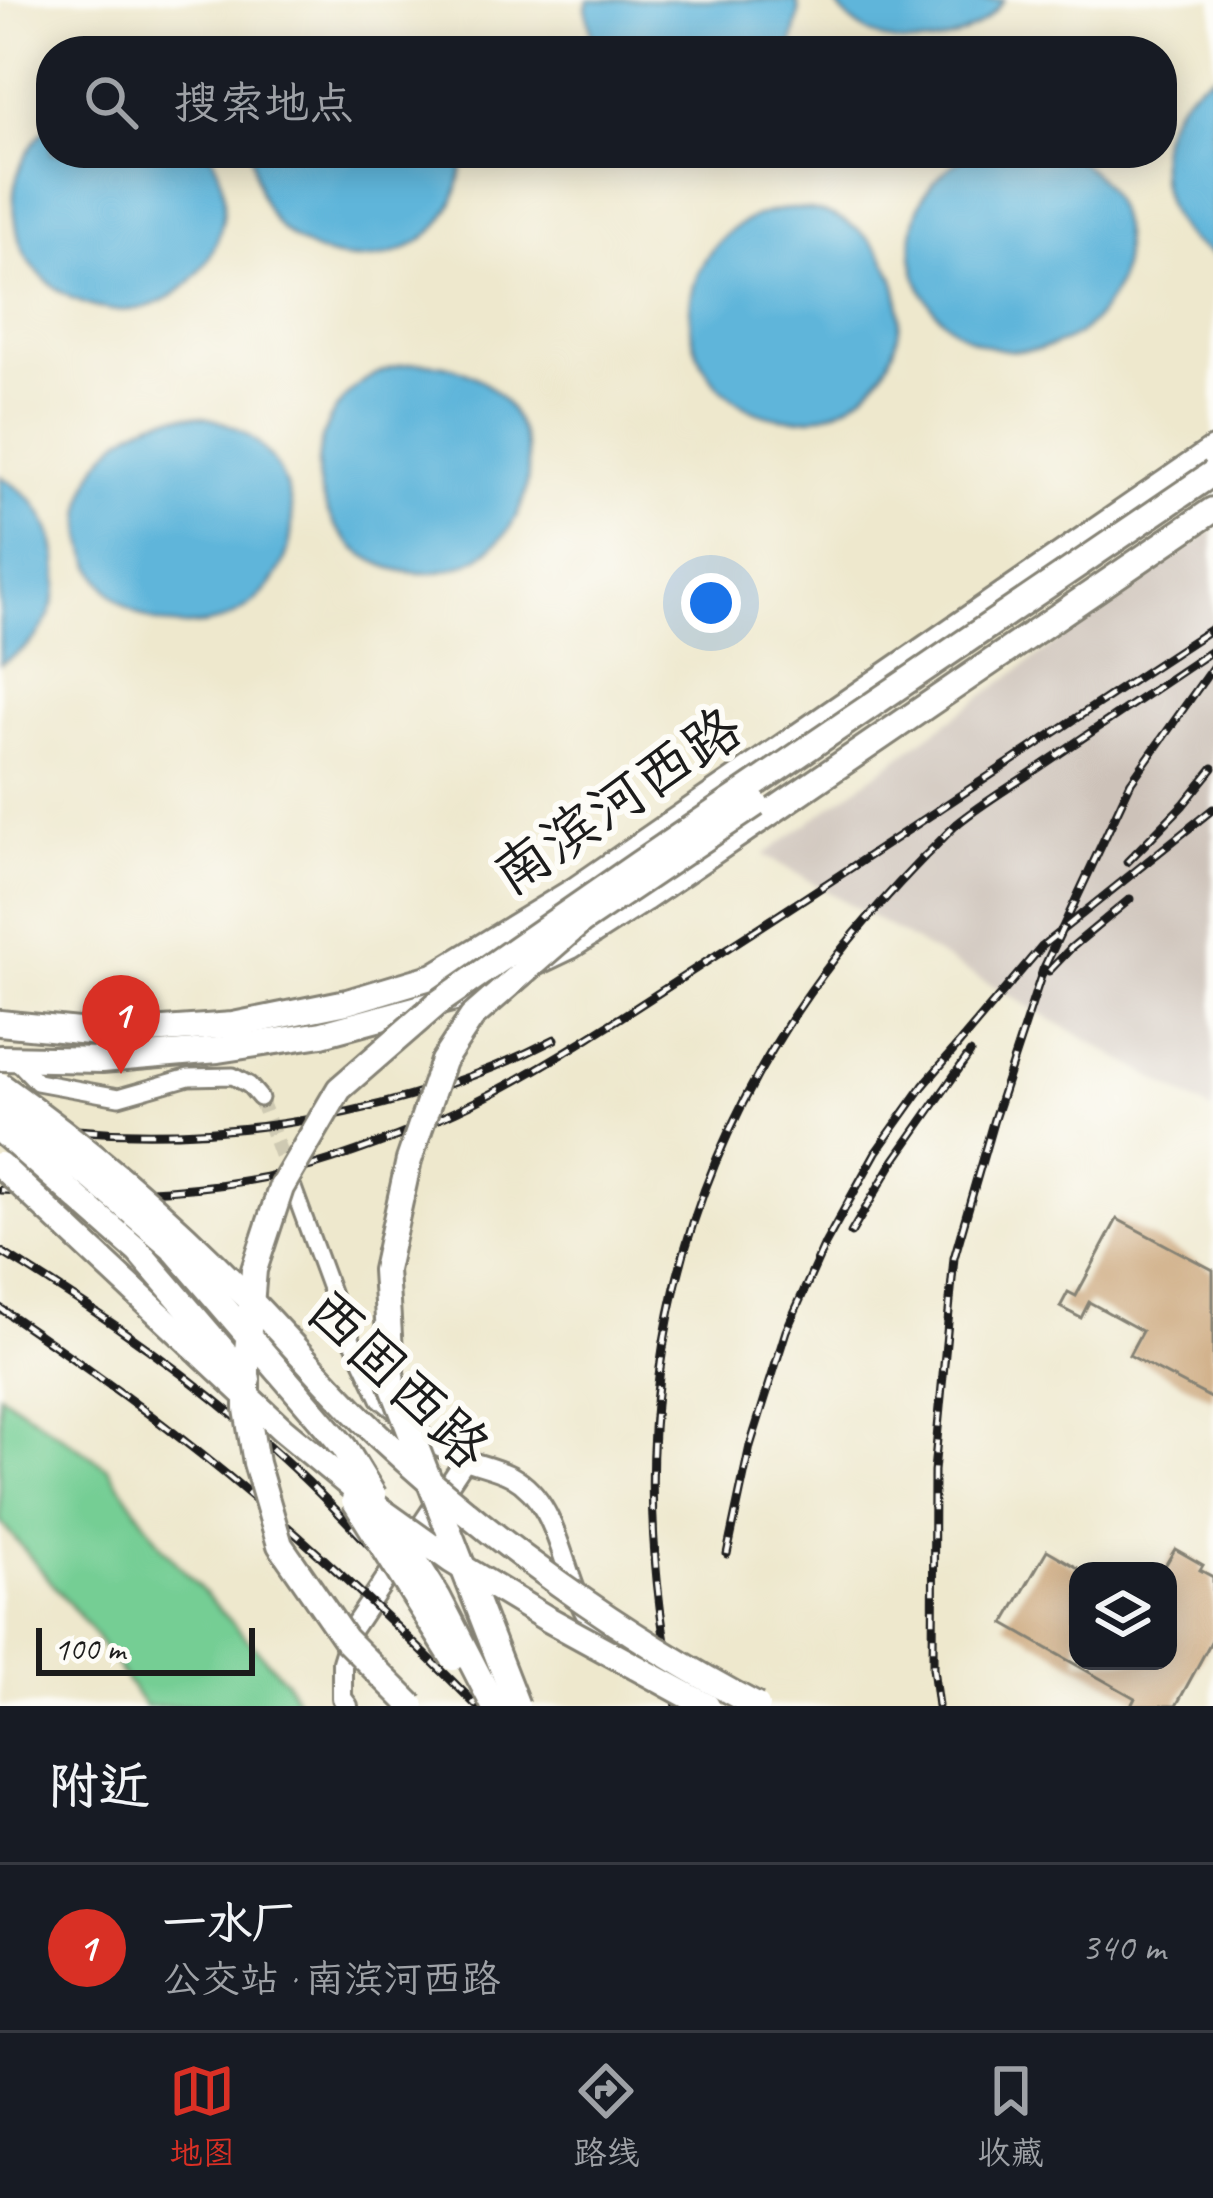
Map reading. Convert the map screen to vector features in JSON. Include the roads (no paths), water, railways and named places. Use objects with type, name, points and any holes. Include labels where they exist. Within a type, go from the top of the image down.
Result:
[{"type":"highway","name":"南滨河西路","points":[[0,1023],[108,1034],[233,1025],[347,1002],[434,976],[575,890],[1213,451]]},
{"type":"highway","points":[[412,1706],[345,1639],[280,1545],[256,1463],[248,1409],[254,1270],[281,1188],[339,1089],[438,1004],[1213,472]]},
{"type":"highway","points":[[517,1706],[392,1384],[385,1270],[409,1160],[443,1061],[472,1017],[582,921],[1213,490]]},
{"type":"highway","name":"南滨河西路","points":[[7,1058],[102,1060],[218,1050],[322,1034],[470,994],[571,946],[644,899],[1213,510]]},
{"type":"highway","name":"西固西路","points":[[0,1085],[161,1215],[248,1298],[380,1437],[457,1504],[542,1571],[746,1701]]},
{"type":"highway","points":[[0,1108],[172,1247],[344,1447],[438,1597],[494,1706]]},
{"type":"highway","points":[[0,1130],[138,1251],[362,1509],[478,1706]]},
{"type":"highway","name":"西固西路","points":[[0,1165],[282,1429],[375,1506],[452,1561],[546,1618],[707,1706]]},
{"type":"street","points":[[7,1058],[37,1082],[119,1097],[189,1077],[233,1076],[260,1098]]},
{"type":"street","points":[[287,1174],[337,1308],[380,1400],[440,1449],[513,1477],[538,1500],[556,1533],[588,1624],[608,1646],[636,1662]]},
{"type":"street","points":[[348,1706],[342,1698],[342,1663],[352,1629],[465,1460]]},
{"type":"street","points":[[746,1701],[778,1706]]},
{"type":"water","points":[[588,0],[797,0],[799,12],[794,36],[592,36]]},
{"type":"water","points":[[833,0],[1004,0],[987,19],[957,36],[877,36],[850,20]]},
{"type":"water","points":[[1213,74],[1213,256],[1179,227],[1166,199],[1160,168],[1177,168],[1177,107]]},
{"type":"water","points":[[36,141],[36,168],[218,168],[224,205],[213,250],[181,290],[136,309],[110,310],[60,291],[31,263],[18,235],[15,190]]},
{"type":"water","points":[[254,168],[462,168],[444,218],[404,250],[380,257],[328,255],[304,245],[276,222]]},
{"type":"water","points":[[1087,168],[1098,178],[1117,209],[1124,246],[1118,282],[1094,320],[1061,342],[1008,350],[956,330],[936,311],[921,288],[913,262],[912,233],[924,196],[948,169]]},
{"type":"water","points":[[795,209],[835,217],[869,240],[892,274],[900,314],[892,354],[869,388],[835,411],[795,419],[755,411],[721,388],[698,354],[690,314],[698,274],[721,240],[755,217]]},
{"type":"water","points":[[423,363],[463,371],[497,394],[520,428],[528,468],[520,508],[497,542],[463,565],[423,573],[383,565],[349,542],[326,508],[318,468],[326,428],[349,394],[383,371]]},
{"type":"water","points":[[187,416],[227,424],[261,447],[284,481],[292,521],[284,561],[261,595],[227,618],[187,626],[147,618],[113,595],[90,561],[82,521],[90,481],[113,447],[147,424]]},
{"type":"water","points":[[0,476],[28,496],[43,516],[58,575],[49,615],[39,633],[0,664]]},
{"type":"tunnel","points":[[260,1098],[288,1174]]},
{"type":"railway","points":[[0,1190],[126,1192],[252,1180],[334,1159],[455,1112],[611,1023],[1213,628]]},
{"type":"railway","points":[[677,1706],[660,1605],[653,1506],[656,1409],[669,1314],[694,1221],[729,1131],[776,1043],[835,958],[957,824],[1213,650]]},
{"type":"railway","points":[[938,1706],[933,1668],[934,1471],[954,1258],[1043,970],[1131,782],[1213,667]]},
{"type":"railway","points":[[1127,862],[1213,768]]},
{"type":"railway","points":[[727,1554],[750,1446],[786,1331],[825,1244],[876,1152],[923,1086],[1042,946],[1213,809]]},
{"type":"railway","points":[[1049,971],[1130,899]]},
{"type":"railway","points":[[0,1120],[140,1133],[284,1123],[425,1092],[555,1039]]},
{"type":"railway","points":[[851,1233],[892,1164],[970,1053]]},
{"type":"railway","points":[[0,1251],[160,1358],[273,1449],[387,1564],[512,1706]]},
{"type":"railway","points":[[0,1308],[116,1389],[228,1476],[355,1588],[477,1706]]},
{"type":"place","name":"一水厂","points":[[121,1074]]}]
